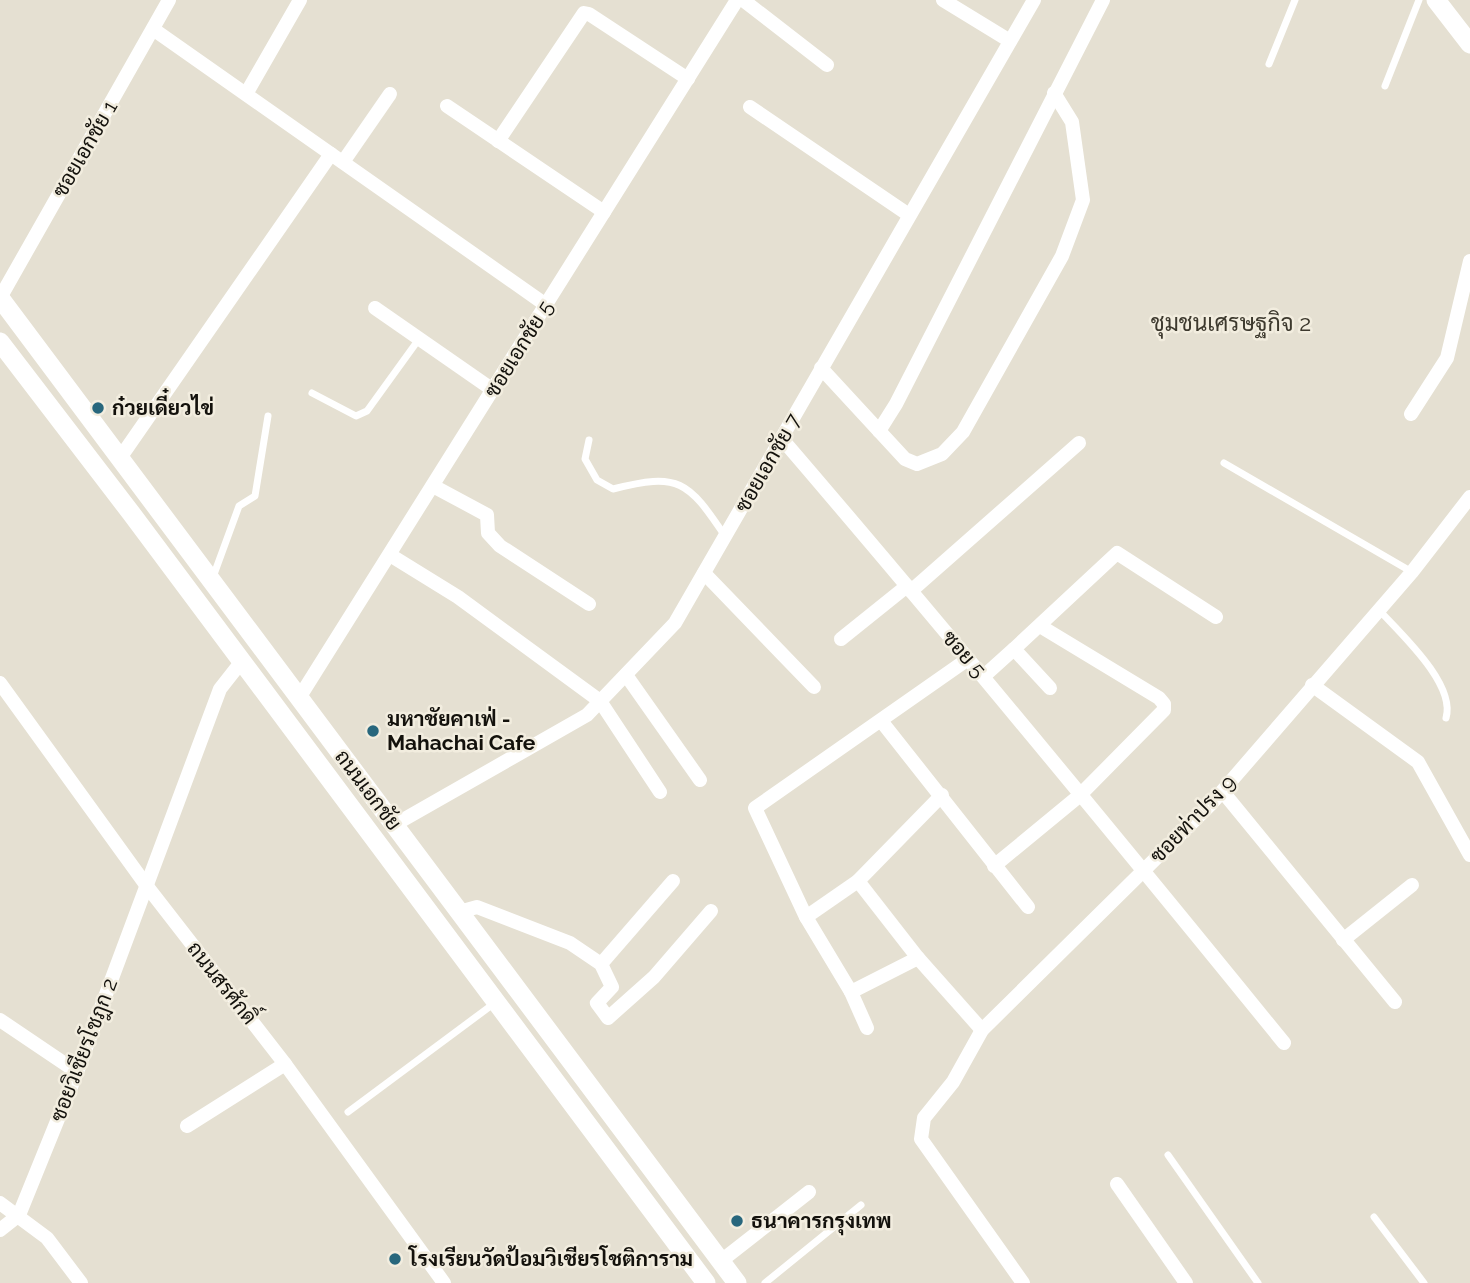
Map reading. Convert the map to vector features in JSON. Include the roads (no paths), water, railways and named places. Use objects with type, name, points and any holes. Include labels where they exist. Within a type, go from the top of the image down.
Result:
[{"type":"main road","points":[[1436,0],[1470,44]]},
{"type":"main road","name":"ถนนเอกชัย","points":[[0,298],[737,1283]]},
{"type":"main road","name":"ถนนเอกชัย","points":[[0,342],[242,661],[706,1283]]},
{"type":"main road","points":[[101,474],[120,457]]},
{"type":"street","name":"ซอยเอกชัย 1","points":[[0,298],[169,0]]},
{"type":"street","points":[[246,94],[300,0]]},
{"type":"street","points":[[740,0],[827,65]]},
{"type":"street","name":"ซอยเอกชัย 5","points":[[299,698],[740,0]]},
{"type":"street","points":[[943,0],[1010,41]]},
{"type":"street","name":"ซอยเอกชัย 7","points":[[394,825],[587,715],[675,622],[1034,0]]},
{"type":"street","points":[[879,431],[896,404],[1103,0]]},
{"type":"street","points":[[498,141],[584,13],[688,79]]},
{"type":"street","points":[[153,29],[546,305]]},
{"type":"street","points":[[821,368],[905,459],[917,464],[942,454],[963,432],[1062,256],[1083,200],[1072,122],[1054,93]]},
{"type":"street","points":[[120,457],[337,158],[390,94]]},
{"type":"street","points":[[447,106],[604,212]]},
{"type":"street","points":[[750,107],[909,215]]},
{"type":"street","points":[[1411,414],[1447,358],[1470,261]]},
{"type":"street","points":[[375,308],[493,390]]},
{"type":"street","name":"ซอย 5","points":[[782,439],[984,676],[1079,796],[1284,1043]]},
{"type":"street","points":[[841,639],[909,589],[1079,443]]},
{"type":"street","points":[[433,486],[487,515],[488,533],[500,546],[589,604]]},
{"type":"street","name":"ซอยท่าปรง 9","points":[[1023,1283],[921,1139],[924,1118],[953,1082],[982,1030],[1223,792],[1312,685],[1412,572],[1470,497]]},
{"type":"street","points":[[984,676],[1117,553],[1216,617]]},
{"type":"street","points":[[390,555],[458,597],[600,701],[660,792]]},
{"type":"street","points":[[704,573],[814,687]]},
{"type":"street","points":[[994,866],[1079,796],[1164,710],[1164,704],[1040,626]]},
{"type":"street","points":[[1014,649],[1050,688]]},
{"type":"street","points":[[867,1028],[851,992],[806,916],[755,808],[882,722],[968,659]]},
{"type":"street","name":"ซอยวิเชียรโชฎก 2","points":[[19,1215],[76,1072],[220,689],[242,661]]},
{"type":"street","points":[[626,675],[700,780]]},
{"type":"street","points":[[1312,685],[1418,762],[1470,855]]},
{"type":"street","name":"ถนนสรศักดิ์","points":[[1,689],[146,885],[285,1064],[444,1283]]},
{"type":"street","points":[[882,722],[1028,907]]},
{"type":"street","points":[[1223,792],[1395,1002]]},
{"type":"street","points":[[806,916],[858,881],[942,795]]},
{"type":"street","points":[[601,964],[673,881]]},
{"type":"street","points":[[858,881],[918,958],[982,1030]]},
{"type":"street","points":[[1343,940],[1412,885]]},
{"type":"street","points":[[459,912],[477,907],[570,943],[601,964],[612,987],[597,1003],[608,1018],[654,977],[711,911]]},
{"type":"street","points":[[851,992],[918,958]]},
{"type":"street","points":[[0,1020],[76,1072]]},
{"type":"street","points":[[187,1126],[285,1064]]},
{"type":"street","points":[[1117,1184],[1186,1283]]},
{"type":"street","points":[[721,1261],[808,1192]]},
{"type":"street","points":[[0,1203],[47,1238],[81,1283]]},
{"type":"street","points":[[0,1230],[19,1215]]},
{"type":"lane","points":[[1269,64],[1295,0]]},
{"type":"lane","points":[[1385,86],[1419,0]]},
{"type":"lane","points":[[312,393],[356,416],[367,411],[419,339]]},
{"type":"lane","points":[[212,581],[239,506],[255,496],[268,416]]},
{"type":"lane","points":[[589,440],[585,459],[597,480],[613,489],[668,480],[689,488],[725,537]]},
{"type":"lane","points":[[1224,463],[1412,572]]},
{"type":"lane","points":[[1379,610],[1437,678],[1450,708],[1447,718]]},
{"type":"lane","points":[[348,1112],[497,1002]]},
{"type":"lane","points":[[1168,1155],[1258,1283]]},
{"type":"lane","points":[[765,1283],[861,1205]]},
{"type":"lane","points":[[1374,1217],[1424,1283]]},
{"type":"place","name":"ก๋วยเดี๋ยวไข่","points":[[98,408]]},
{"type":"place","name":"มหาชัยคาเฟ่ - Mahachai Cafe","points":[[373,731]]},
{"type":"place","name":"ธนาคารกรุงเทพ","points":[[737,1221]]},
{"type":"place","name":"โรงเรียนวัดป้อมวิเชียรโชติการาม","points":[[395,1259]]},
{"type":"district","name":"ชุมชนเศรษฐกิจ 2","points":[[1231,323]]}]
